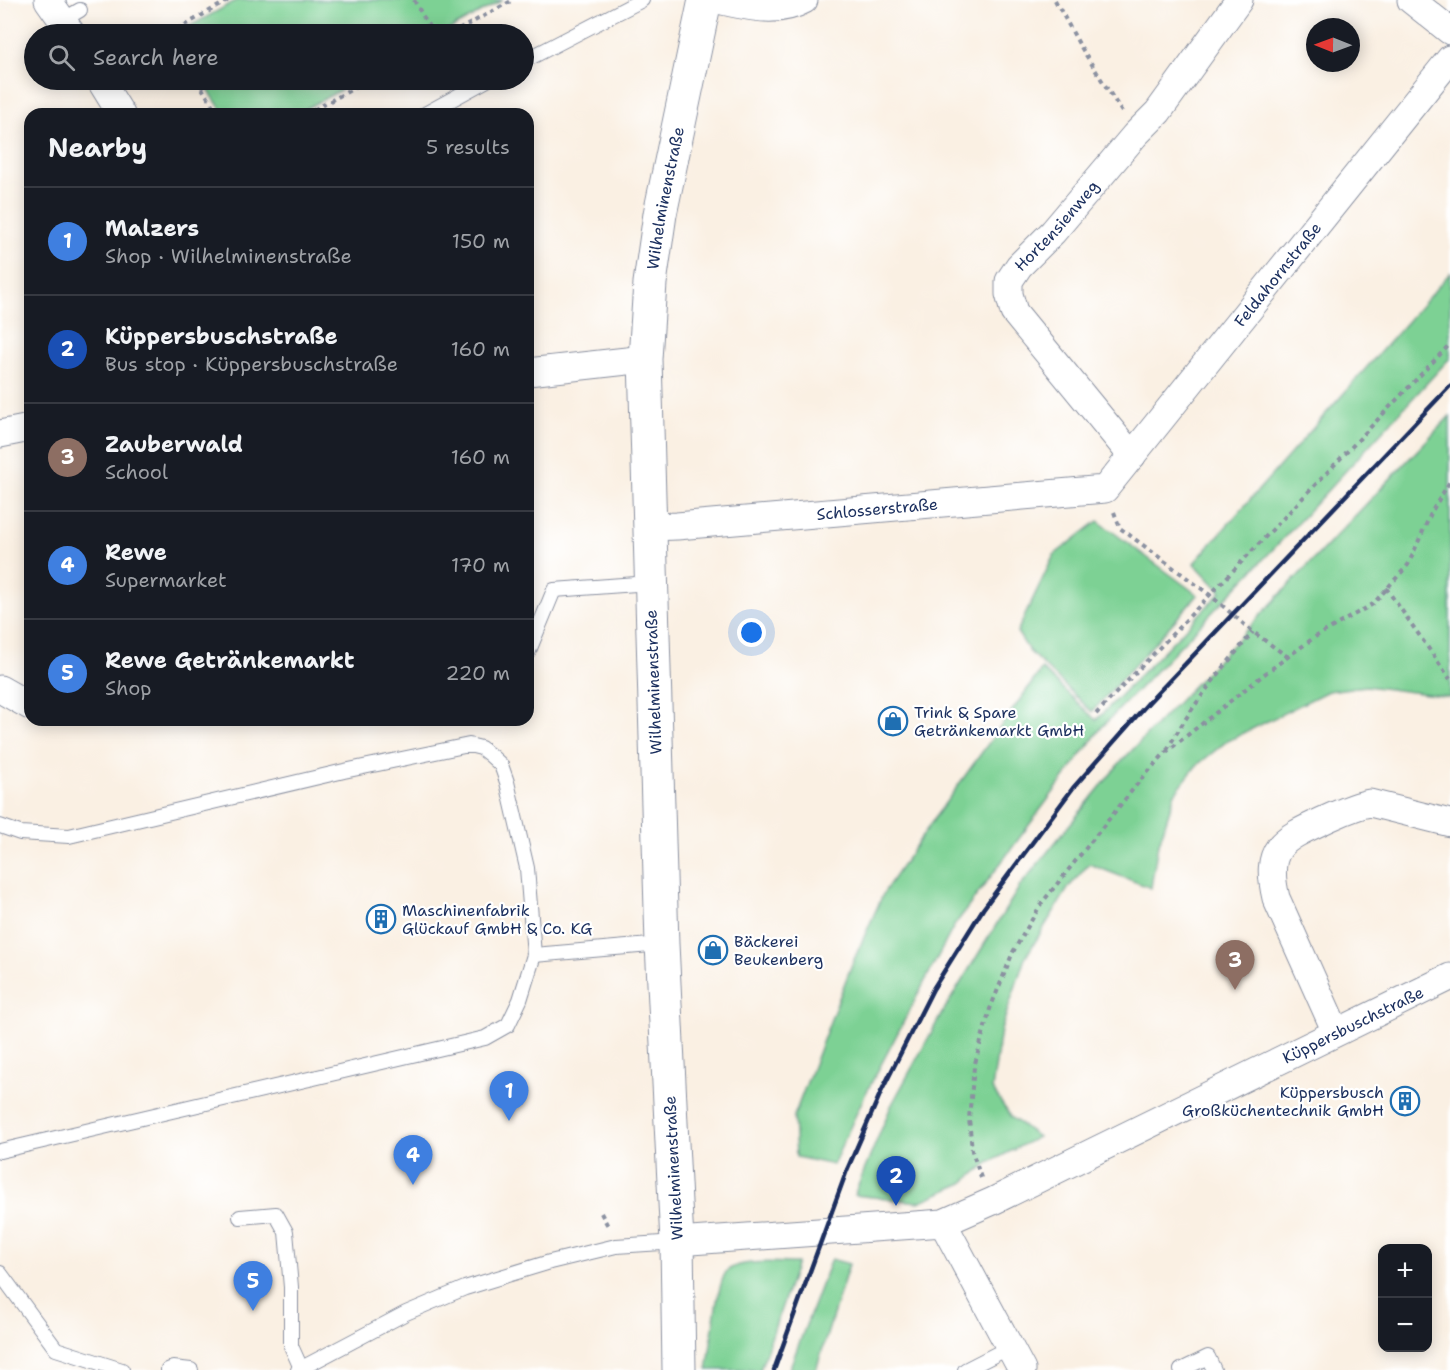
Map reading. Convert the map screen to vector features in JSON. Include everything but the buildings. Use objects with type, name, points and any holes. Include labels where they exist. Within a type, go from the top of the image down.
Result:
[{"type":"street","name":"Wilhelminenstraße","points":[[679,1370],[677,1242],[662,944],[645,359],[650,283],[660,214],[705,0]]},
{"type":"street","points":[[718,0],[764,9],[781,8],[804,0]]},
{"type":"street","name":"Hortensienweg","points":[[1132,456],[1014,312],[1009,294],[1009,281],[1019,266],[1053,232],[1135,135],[1158,112],[1239,0]]},
{"type":"street","points":[[1411,0],[1450,31]]},
{"type":"street","name":"Feldahornstraße","points":[[1105,489],[1450,59]]},
{"type":"street","points":[[106,90],[117,108]]},
{"type":"street","points":[[534,371],[645,359]]},
{"type":"street","points":[[0,434],[24,429]]},
{"type":"street","name":"Schlosserstraße","points":[[650,527],[1105,489]]},
{"type":"street","points":[[0,688],[24,702]]},
{"type":"street","points":[[1336,1032],[1276,898],[1271,866],[1275,854],[1291,836],[1357,805],[1370,803],[1450,823]]},
{"type":"street","name":"Küppersbuschstraße","points":[[677,1242],[943,1223],[993,1201],[1450,977]]},
{"type":"street","points":[[943,1223],[1022,1370]]},
{"type":"lane","points":[[534,56],[642,0]]},
{"type":"lane","points":[[433,108],[458,90]]},
{"type":"lane","points":[[534,639],[555,590],[650,583]]},
{"type":"lane","points":[[0,826],[20,833],[69,836],[469,744],[490,754],[501,765],[507,782],[527,868],[534,955],[520,1000],[508,1025],[486,1038],[0,1151]]},
{"type":"lane","points":[[534,955],[662,944]]},
{"type":"lane","points":[[240,1216],[276,1214],[286,1232],[291,1287],[291,1346],[300,1369],[406,1313],[465,1288],[550,1262],[616,1246],[677,1242]]},
{"type":"lane","points":[[0,1273],[56,1349],[122,1370]]},
{"type":"lane","points":[[965,1370],[1010,1347]]},
{"type":"lane","points":[[1181,1370],[1208,1357],[1214,1370]]},
{"type":"lane","points":[[168,1370],[173,1368],[191,1370]]},
{"type":"path","points":[[187,24],[229,0]]},
{"type":"path","points":[[414,0],[427,24]]},
{"type":"path","points":[[469,24],[513,0]]},
{"type":"path","points":[[1055,0],[1079,44],[1127,120]]},
{"type":"path","points":[[203,90],[214,108]]},
{"type":"path","points":[[317,108],[350,90]]},
{"type":"path","points":[[1096,714],[1450,344]]},
{"type":"path","points":[[993,1201],[980,1176],[972,1151],[969,1118],[974,1067],[990,1009],[1014,952],[1041,904],[1138,783],[1165,753],[1315,637],[1373,604],[1408,565],[1432,511],[1450,481]]},
{"type":"path","points":[[1105,489],[1119,528],[1210,595],[1253,632],[1289,657]]},
{"type":"path","points":[[1386,588],[1450,679]]},
{"type":"path","points":[[1165,753],[1182,721],[1205,689],[1253,632]]},
{"type":"green space","points":[[237,0],[503,0],[459,24],[194,24]]},
{"type":"green space","points":[[208,90],[340,90],[307,108],[220,108]]},
{"type":"green space","points":[[1450,273],[1450,358],[1280,542],[1102,727],[954,926],[864,1097],[833,1165],[796,1157],[794,1116],[852,964],[884,892],[1042,669],[1096,720],[1221,592],[1194,563]]},
{"type":"green space","points":[[1450,416],[1450,697],[1366,686],[1328,691],[1226,742],[1196,766],[1175,793],[1157,850],[1151,888],[1089,864],[1069,887],[1025,958],[1001,1030],[992,1089],[1011,1117],[1038,1137],[988,1163],[963,1183],[919,1202],[854,1195],[891,1106],[941,1015],[1020,886],[1118,765]]},
{"type":"green space","points":[[1098,521],[1198,595],[1092,712],[1029,651],[1017,632],[1054,555]]},
{"type":"green space","points":[[831,1259],[849,1264],[816,1370],[789,1370]]},
{"type":"green space","points":[[797,1263],[760,1370],[707,1370],[717,1301],[720,1287],[728,1270],[742,1264]]},
{"type":"railway","points":[[774,1370],[847,1170],[881,1092],[933,989],[983,909],[1073,788],[1149,702],[1450,386]]},
{"type":"place","name":"Trink & Spare Getränkemarkt GmbH","points":[[893,721]]},
{"type":"place","name":"Maschinenfabrik Glückauf GmbH & Co. KG","points":[[381,919]]},
{"type":"place","name":"Bäckerei Beukenberg","points":[[713,950]]},
{"type":"place","name":"Zauberwald","points":[[1235,990]]},
{"type":"place","name":"Küppersbusch Großküchentechnik GmbH","points":[[1405,1101]]},
{"type":"place","name":"Malzers","points":[[509,1121]]},
{"type":"place","name":"Rewe","points":[[413,1185]]},
{"type":"place","name":"Küppersbuschstraße","points":[[896,1206]]},
{"type":"place","name":"Rewe Getränkemarkt","points":[[253,1311]]}]
